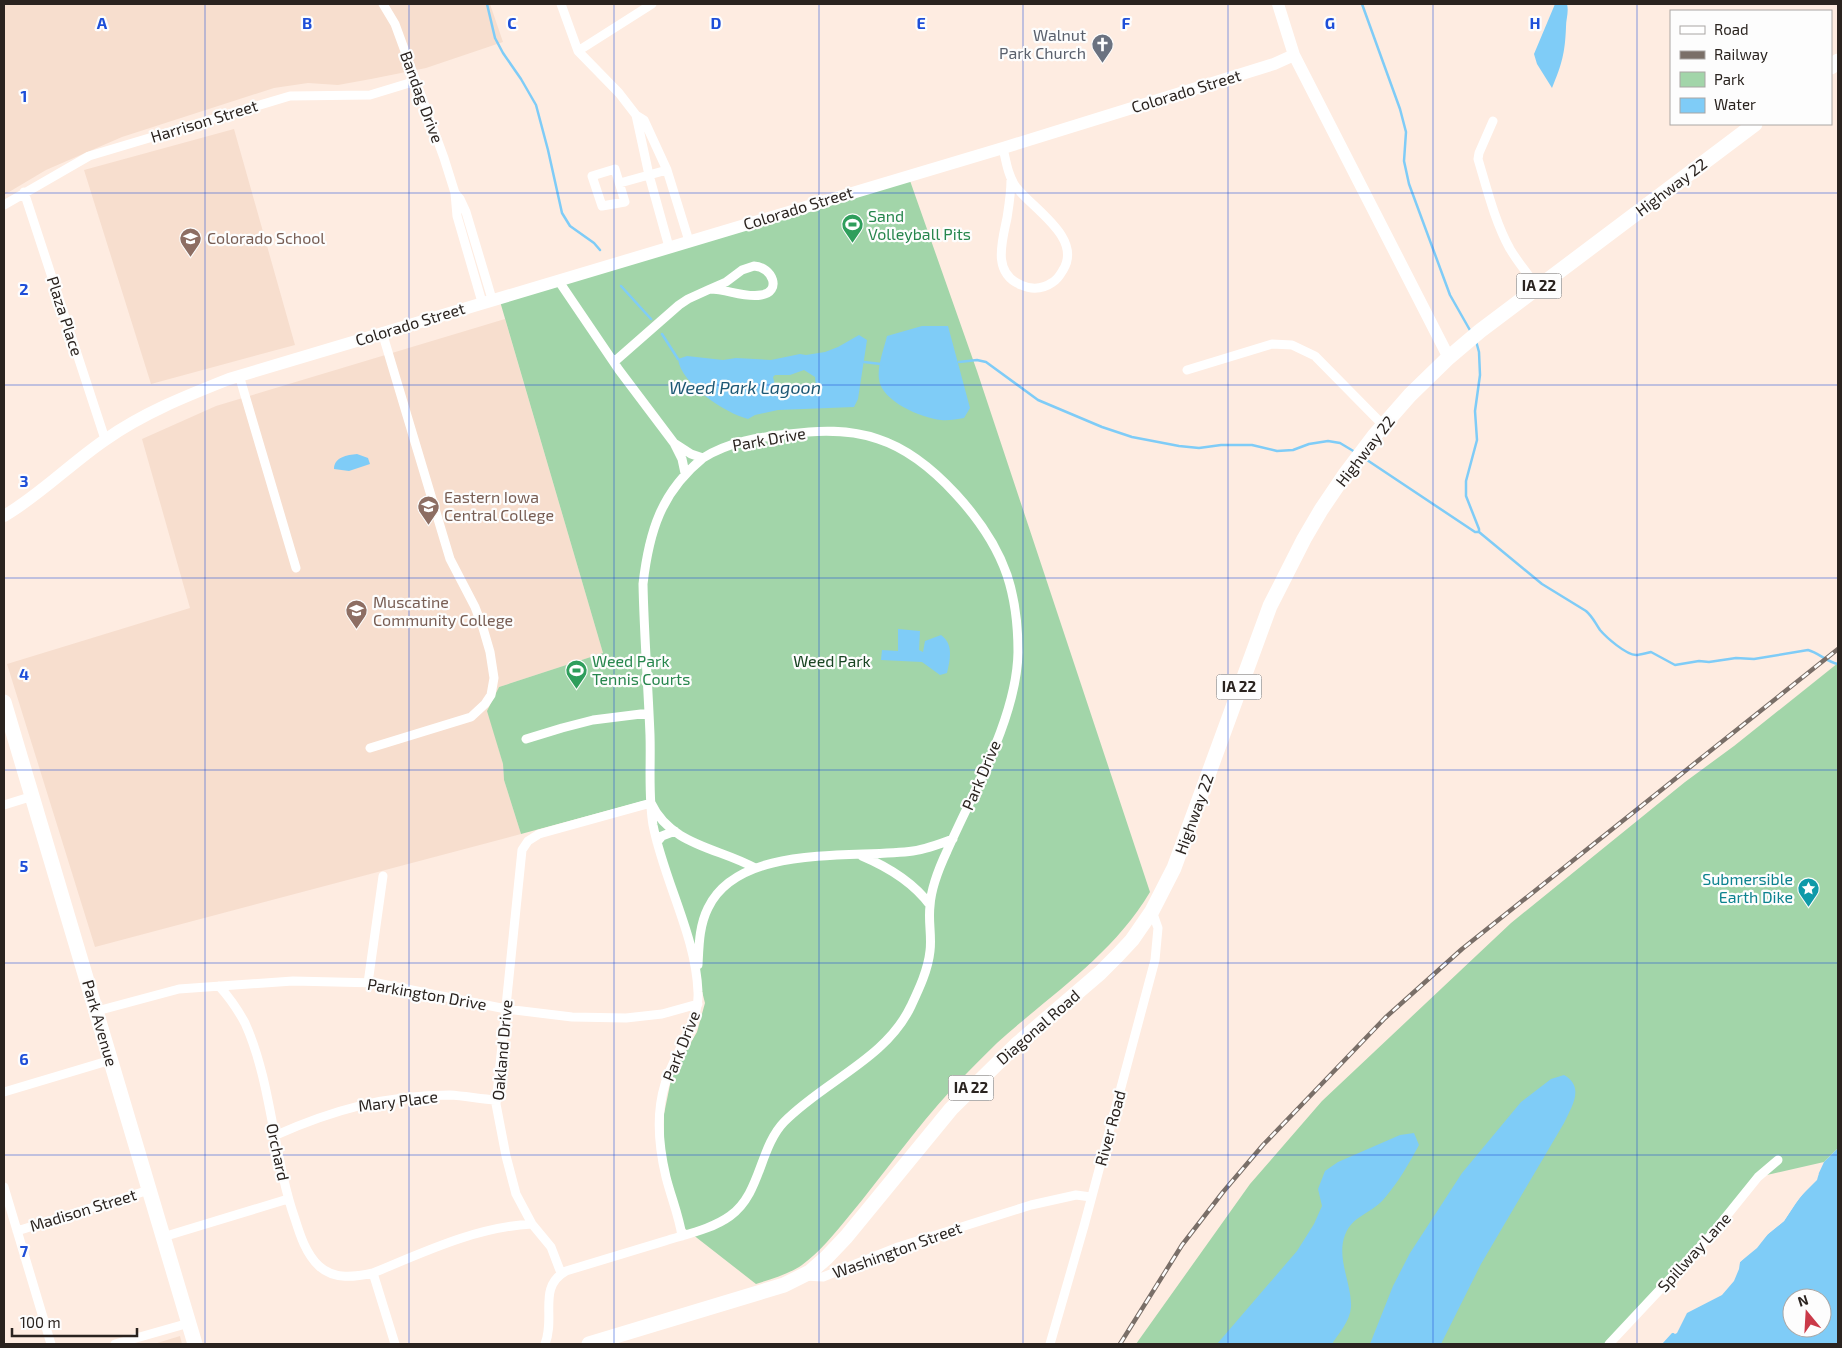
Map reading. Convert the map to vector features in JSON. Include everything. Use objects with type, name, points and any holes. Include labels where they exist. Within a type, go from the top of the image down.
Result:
[{"type":"main road","name":"Highway 22","points":[[1152,911],[1174,868],[1258,637],[1285,574],[1321,510],[1346,473],[1410,395],[1449,358],[1538,287],[1754,125]]},
{"type":"main road","name":"Park Avenue","points":[[4,702],[195,1344]]},
{"type":"main road","name":"Diagonal Road","points":[[802,1276],[821,1263],[838,1246],[951,1108],[1016,1045],[1100,973],[1118,955],[1152,911]]},
{"type":"main road","name":"Washington Street","points":[[589,1344],[784,1285],[802,1276]]},
{"type":"street","name":"Bandag Drive","points":[[383,4],[395,24],[455,193],[466,212],[487,300]]},
{"type":"street","points":[[561,4],[578,51],[620,93],[636,115],[644,120],[667,170],[689,241]]},
{"type":"street","points":[[578,51],[652,4]]},
{"type":"street","points":[[1278,4],[1294,55],[1449,358]]},
{"type":"street","name":"Colorado Street","points":[[4,516],[30,499],[105,439],[172,402],[239,376],[487,300],[1002,148],[1274,64],[1294,55]]},
{"type":"street","name":"Harrison Street","points":[[4,205],[89,156],[290,96],[370,95],[416,81]]},
{"type":"street","points":[[636,115],[649,175],[669,246]]},
{"type":"street","points":[[1493,121],[1479,153],[1478,160],[1492,205],[1509,246],[1517,261],[1538,287]]},
{"type":"street","points":[[1002,148],[1011,180],[1010,202],[1000,248],[1002,266],[1005,273],[1016,283],[1035,288],[1045,287],[1058,279],[1066,266],[1068,252],[1066,245],[1059,230],[1029,202],[1011,180]]},
{"type":"street","points":[[616,168],[620,183],[624,202],[602,206],[592,176],[616,168]]},
{"type":"street","points":[[620,183],[667,170]]},
{"type":"street","name":"Plaza Place","points":[[24,192],[105,439]]},
{"type":"street","points":[[614,362],[679,305],[688,299],[710,289],[726,282],[742,270],[754,266],[766,269],[773,281],[771,290],[762,295],[739,294],[719,289],[710,289]]},
{"type":"street","points":[[558,280],[614,362],[674,443],[682,459],[685,473]]},
{"type":"street","points":[[370,748],[471,717],[485,704],[491,694],[494,678],[490,652],[483,628],[475,607],[450,560],[382,332]]},
{"type":"street","points":[[1187,370],[1272,344],[1292,345],[1315,356],[1384,425]]},
{"type":"street","points":[[239,376],[296,568]]},
{"type":"street","name":"Park Drive","points":[[561,1274],[682,1236],[715,1224],[733,1214],[741,1207],[749,1193],[769,1142],[784,1122],[867,1057],[896,1031],[911,1006],[928,964],[931,937],[930,905],[938,873],[979,783],[1003,723],[1014,684],[1017,665],[1012,596],[1007,577],[989,540],[970,511],[948,486],[929,468],[897,446],[867,435],[830,431],[772,435],[728,446],[703,458],[685,473],[674,486],[658,515],[646,560],[643,584],[653,822],[657,842],[697,972],[698,1004],[665,1084],[660,1118],[660,1140],[664,1168],[682,1236]]},
{"type":"street","points":[[674,443],[691,454],[703,458]]},
{"type":"street","points":[[526,739],[593,720],[649,713]]},
{"type":"street","points":[[4,805],[33,796]]},
{"type":"street","points":[[651,803],[657,813],[675,831],[703,848],[740,860],[755,868]]},
{"type":"street","name":"Oakland Drive","points":[[561,1274],[551,1247],[532,1224],[516,1194],[504,1148],[496,1100],[522,850],[533,837],[651,803]]},
{"type":"street","points":[[657,842],[662,836],[675,831]]},
{"type":"street","points":[[697,972],[700,938],[708,908],[713,899],[731,881],[755,868],[828,854],[915,851],[953,839]]},
{"type":"street","points":[[857,854],[880,864],[907,880],[930,905]]},
{"type":"street","points":[[368,983],[383,876]]},
{"type":"street","name":"River Road","points":[[1050,1344],[1155,960],[1158,928],[1152,911]]},
{"type":"street","name":"Parkington Drive","points":[[97,1011],[167,991],[293,981],[368,983],[397,986],[506,1009],[572,1017],[610,1019],[662,1014],[698,1004]]},
{"type":"street","name":"Orchard","points":[[219,986],[244,1022],[254,1047],[288,1200],[307,1250],[318,1265],[331,1274],[340,1276],[373,1273],[462,1238],[532,1224]]},
{"type":"street","points":[[4,1092],[111,1060]]},
{"type":"street","name":"Mary Place","points":[[274,1136],[326,1115],[396,1098],[443,1096],[496,1100]]},
{"type":"street","name":"Spillway Lane","points":[[1609,1344],[1712,1234],[1758,1176],[1778,1160]]},
{"type":"street","points":[[4,1187],[51,1344]]},
{"type":"street","name":"Madison Street","points":[[17,1231],[149,1190]]},
{"type":"street","name":"Washington Street","points":[[802,1276],[823,1277],[898,1247],[1031,1205],[1076,1195],[1091,1197]]},
{"type":"street","points":[[163,1237],[288,1200]]},
{"type":"street","points":[[373,1273],[395,1344]]},
{"type":"street","points":[[545,1344],[550,1332],[550,1287],[561,1274]]},
{"type":"street","points":[[115,1344],[189,1323]]},
{"type":"shaded area","points":[[4,4],[490,4],[503,42],[426,68],[338,85],[308,83],[274,88],[122,137],[46,170],[4,195]]},
{"type":"shaded area","name":"Colorado School","points":[[234,129],[295,345],[151,384],[84,170]]},
{"type":"shaded area","name":"Muscatine Community College","points":[[505,319],[603,653],[499,687],[488,711],[503,764],[504,780],[521,834],[95,947],[7,664],[190,608],[142,439],[216,406]]},
{"type":"shaded area","points":[[180,1336],[182,1344],[154,1344]]},
{"type":"green space","name":"Weed Park","points":[[908,175],[977,371],[1150,892],[1118,936],[1099,955],[997,1043],[957,1083],[838,1229],[809,1260],[780,1276],[756,1284],[683,1227],[664,1154],[664,1114],[672,1075],[697,1032],[705,1003],[691,948],[659,847],[651,801],[643,801],[521,834],[504,780],[503,764],[487,711],[499,687],[603,653],[499,298]]},
{"type":"green space","points":[[1838,663],[1838,1148],[1824,1162],[1758,1177],[1609,1344],[1136,1344],[1250,1184],[1322,1101],[1511,923],[1685,782],[1734,746]]},
{"type":"water","points":[[1555,4],[1567,4],[1568,10],[1564,51],[1552,88],[1537,64],[1534,54]]},
{"type":"water","points":[[922,326],[948,326],[970,408],[964,418],[944,420],[923,416],[894,401],[881,387],[879,369],[887,336]]},
{"type":"water","name":"Weed Park Lagoon","points":[[859,335],[867,340],[858,399],[854,407],[778,410],[755,415],[748,419],[728,411],[695,387],[681,369],[678,359],[687,356],[723,360],[736,358],[771,360],[800,354],[825,352]],"holes":[[[804,370],[815,377],[816,387],[806,392],[796,393],[776,389],[773,377],[775,375],[790,375]]]},
{"type":"water","points":[[357,454],[368,458],[370,464],[349,471],[334,469],[339,459]]},
{"type":"water","points":[[898,629],[920,631],[919,650],[923,652],[925,641],[941,635],[948,643],[950,652],[947,673],[940,675],[922,662],[881,660],[882,650],[898,651]]},
{"type":"water","points":[[1564,1075],[1574,1085],[1575,1097],[1573,1104],[1564,1123],[1481,1264],[1441,1344],[1370,1344],[1393,1286],[1410,1253],[1462,1173],[1521,1102],[1551,1079]]},
{"type":"water","points":[[1414,1133],[1419,1145],[1407,1167],[1383,1200],[1352,1223],[1345,1235],[1342,1253],[1351,1307],[1346,1322],[1332,1344],[1217,1344],[1297,1251],[1314,1224],[1322,1206],[1318,1189],[1325,1171],[1338,1162],[1400,1135]]},
{"type":"water","points":[[1838,1148],[1838,1344],[1662,1344],[1672,1333],[1676,1333],[1685,1313],[1697,1305],[1721,1295],[1740,1262],[1784,1221],[1818,1175],[1824,1162]]},
{"type":"pier","points":[[1819,1173],[1817,1180],[1800,1197],[1784,1221],[1740,1262],[1734,1281],[1722,1295],[1687,1313],[1677,1333],[1675,1334],[1671,1331],[1674,1330],[1684,1311],[1696,1303],[1719,1293],[1731,1278],[1739,1260],[1753,1248],[1766,1232],[1782,1219],[1793,1202]]},
{"type":"waterway","points":[[487,4],[495,38],[536,105],[562,213],[570,226],[594,243],[600,250]]},
{"type":"waterway","points":[[1362,4],[1400,109],[1406,132],[1404,161],[1409,184],[1450,295],[1471,332]]},
{"type":"waterway","points":[[621,286],[651,319]]},
{"type":"waterway","points":[[662,334],[678,359]]},
{"type":"waterway","points":[[1476,341],[1479,352],[1480,375],[1475,411],[1477,440],[1466,481],[1466,496],[1479,532]]},
{"type":"waterway","points":[[959,362],[977,360],[986,362],[1038,400],[1102,427],[1132,437],[1199,448],[1221,445],[1252,445],[1277,451],[1293,450],[1309,444],[1328,441],[1340,443],[1355,452]]},
{"type":"waterway","points":[[864,362],[881,364]]},
{"type":"waterway","points":[[1364,458],[1475,532],[1479,532],[1542,584],[1586,611],[1607,637],[1632,654],[1638,655],[1651,652],[1675,665],[1736,658],[1754,659],[1808,650],[1838,664]]},
{"type":"railway","points":[[1120,1344],[1182,1245],[1223,1192],[1263,1145],[1385,1018],[1462,949],[1838,649]]},
{"type":"place","name":"Walnut Park Church","points":[[1102,63]]},
{"type":"place","name":"Sand Volleyball Pits","points":[[852,244]]},
{"type":"place","name":"Colorado School","points":[[191,257]]},
{"type":"place","name":"Eastern Iowa Central College","points":[[428,525]]},
{"type":"place","name":"Muscatine Community College","points":[[357,630]]},
{"type":"place","name":"Weed Park Tennis Courts","points":[[576,689]]},
{"type":"place","name":"Submersible Earth Dike","points":[[1809,907]]}]
